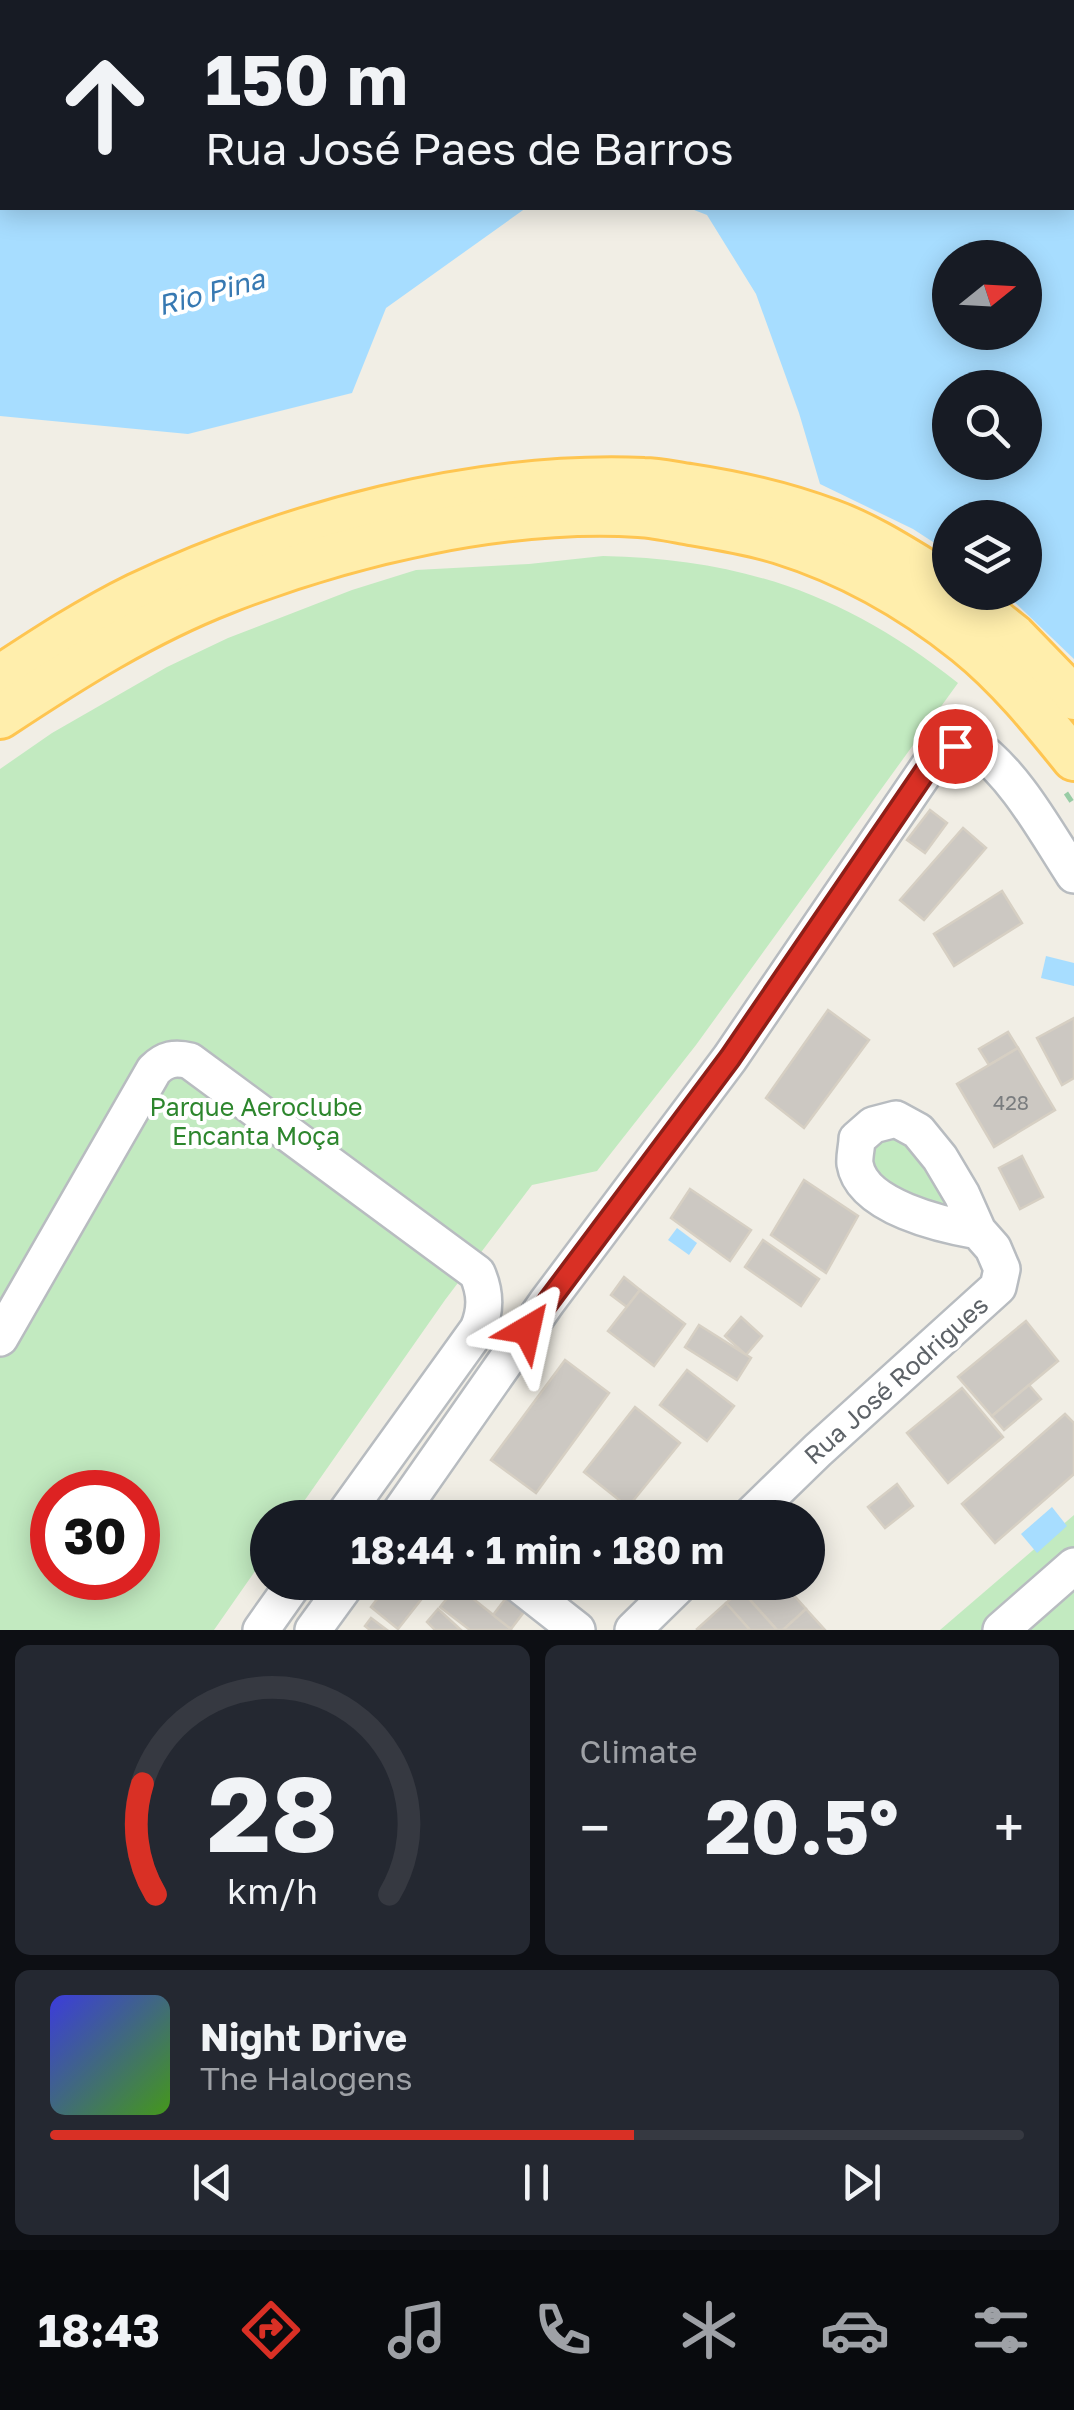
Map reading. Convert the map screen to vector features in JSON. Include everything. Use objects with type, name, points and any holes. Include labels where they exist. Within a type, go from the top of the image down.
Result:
[{"type":"main road","points":[[0,677],[56,640],[136,596],[238,553],[344,517],[427,498],[557,482],[644,497],[733,530],[780,542],[886,589],[968,644],[1009,683],[1066,770]]},
{"type":"main road","points":[[0,717],[130,637],[223,593],[335,554],[510,519],[586,514],[644,497],[713,490],[831,521],[932,575]]},
{"type":"main road","points":[[981,610],[1014,636],[1074,698]]},
{"type":"street","points":[[420,1500],[547,1302],[730,1058],[933,760],[955,746],[971,743],[991,757],[1074,875]]},
{"type":"street","points":[[0,1338],[154,1070],[172,1058],[190,1060],[477,1273],[482,1284],[484,1308],[478,1330],[355,1500]]},
{"type":"street","name":"Rua José Rodrigues","points":[[767,1500],[998,1287],[1002,1269],[978,1231]]},
{"type":"street","points":[[372,1476],[399,1500]]},
{"type":"street","points":[[1000,1630],[1074,1566]]},
{"type":"street","points":[[261,1630],[282,1600]]},
{"type":"street","points":[[313,1630],[335,1600]]},
{"type":"street","points":[[539,1600],[577,1630]]},
{"type":"street","points":[[632,1630],[663,1600]]},
{"type":"path","points":[[1066,770],[1074,805]]},
{"type":"green space","name":"Parque Aeroclube Encanta Moça","points":[[603,556],[654,559],[748,574],[834,605],[876,626],[958,683],[696,1045],[597,1171],[532,1185],[445,1300],[305,1500],[250,1500],[250,1578],[214,1630],[0,1630],[0,769],[52,733],[167,667],[228,638],[416,570]]},
{"type":"green space","points":[[901,1128],[967,1225],[882,1190],[860,1149]]},
{"type":"green space","points":[[1074,1515],[1074,1630],[940,1630]]},
{"type":"water","name":"Rio Pina","points":[[0,210],[523,210],[386,308],[352,393],[188,434],[0,416]]},
{"type":"water","points":[[694,210],[1074,210],[1074,659],[1023,610],[1042,610],[1042,500],[932,500],[932,541],[820,484],[756,294],[707,215]]},
{"type":"water","points":[[1046,956],[1074,963],[1074,986],[1041,978]]},
{"type":"water","points":[[677,1228],[697,1243],[689,1255],[668,1240]]},
{"type":"water","points":[[1052,1507],[1067,1526],[1037,1553],[1021,1534]]},
{"type":"building","points":[[930,810],[947,823],[925,853],[907,840]]},
{"type":"building","points":[[963,828],[986,848],[924,920],[900,900]]},
{"type":"building","points":[[1002,891],[1022,923],[954,966],[934,934]]},
{"type":"building","points":[[828,1010],[869,1040],[804,1128],[766,1098]]},
{"type":"building","points":[[1074,1018],[1074,1078],[1062,1085],[1037,1038]]},
{"type":"building","points":[[1008,1032],[1018,1048],[989,1065],[979,1049]]},
{"type":"building","points":[[1018,1048],[1055,1110],[994,1147],[957,1084]]},
{"type":"building","points":[[1022,1156],[1043,1197],[1020,1209],[999,1168]]},
{"type":"building","points":[[804,1180],[858,1216],[826,1273],[771,1235]]},
{"type":"building","points":[[690,1189],[751,1230],[730,1261],[671,1218]]},
{"type":"building","points":[[763,1240],[819,1279],[801,1306],[745,1267]]},
{"type":"building","points":[[624,1277],[640,1290],[627,1307],[611,1295]]},
{"type":"building","points":[[640,1290],[685,1324],[654,1366],[608,1331]]},
{"type":"building","points":[[741,1317],[762,1336],[746,1355],[725,1336]]},
{"type":"building","points":[[1026,1321],[1058,1361],[992,1416],[958,1377]]},
{"type":"building","points":[[699,1325],[751,1358],[737,1380],[685,1347]]},
{"type":"building","points":[[565,1360],[609,1393],[536,1493],[491,1460]]},
{"type":"building","points":[[687,1370],[734,1406],[707,1441],[660,1405]]},
{"type":"building","points":[[1029,1385],[1041,1399],[1004,1430],[992,1416]]},
{"type":"building","points":[[962,1388],[1003,1437],[948,1483],[907,1433]]},
{"type":"building","points":[[635,1407],[680,1443],[634,1500],[619,1500],[584,1472]]},
{"type":"building","points":[[1065,1414],[1074,1423],[1074,1474],[995,1543],[962,1504]]},
{"type":"building","points":[[897,1484],[913,1506],[885,1528],[868,1507]]},
{"type":"building","points":[[376,1600],[421,1600],[398,1629],[371,1607]]},
{"type":"building","points":[[446,1600],[475,1600],[511,1629],[470,1630],[440,1607]]},
{"type":"building","points":[[504,1600],[524,1612],[511,1629],[493,1615]]},
{"type":"building","points":[[750,1600],[798,1600],[806,1609],[783,1630],[777,1630]]},
{"type":"building","points":[[750,1600],[777,1630],[750,1630],[726,1603]]},
{"type":"building","points":[[726,1603],[750,1630],[697,1629]]},
{"type":"building","points":[[438,1609],[461,1630],[435,1630],[427,1622]]},
{"type":"building","points":[[806,1609],[825,1630],[783,1630]]},
{"type":"building","points":[[371,1618],[387,1630],[370,1630],[365,1626]]},
{"type":"route","points":[[527,1330],[730,1058],[933,760],[955,746]]}]
